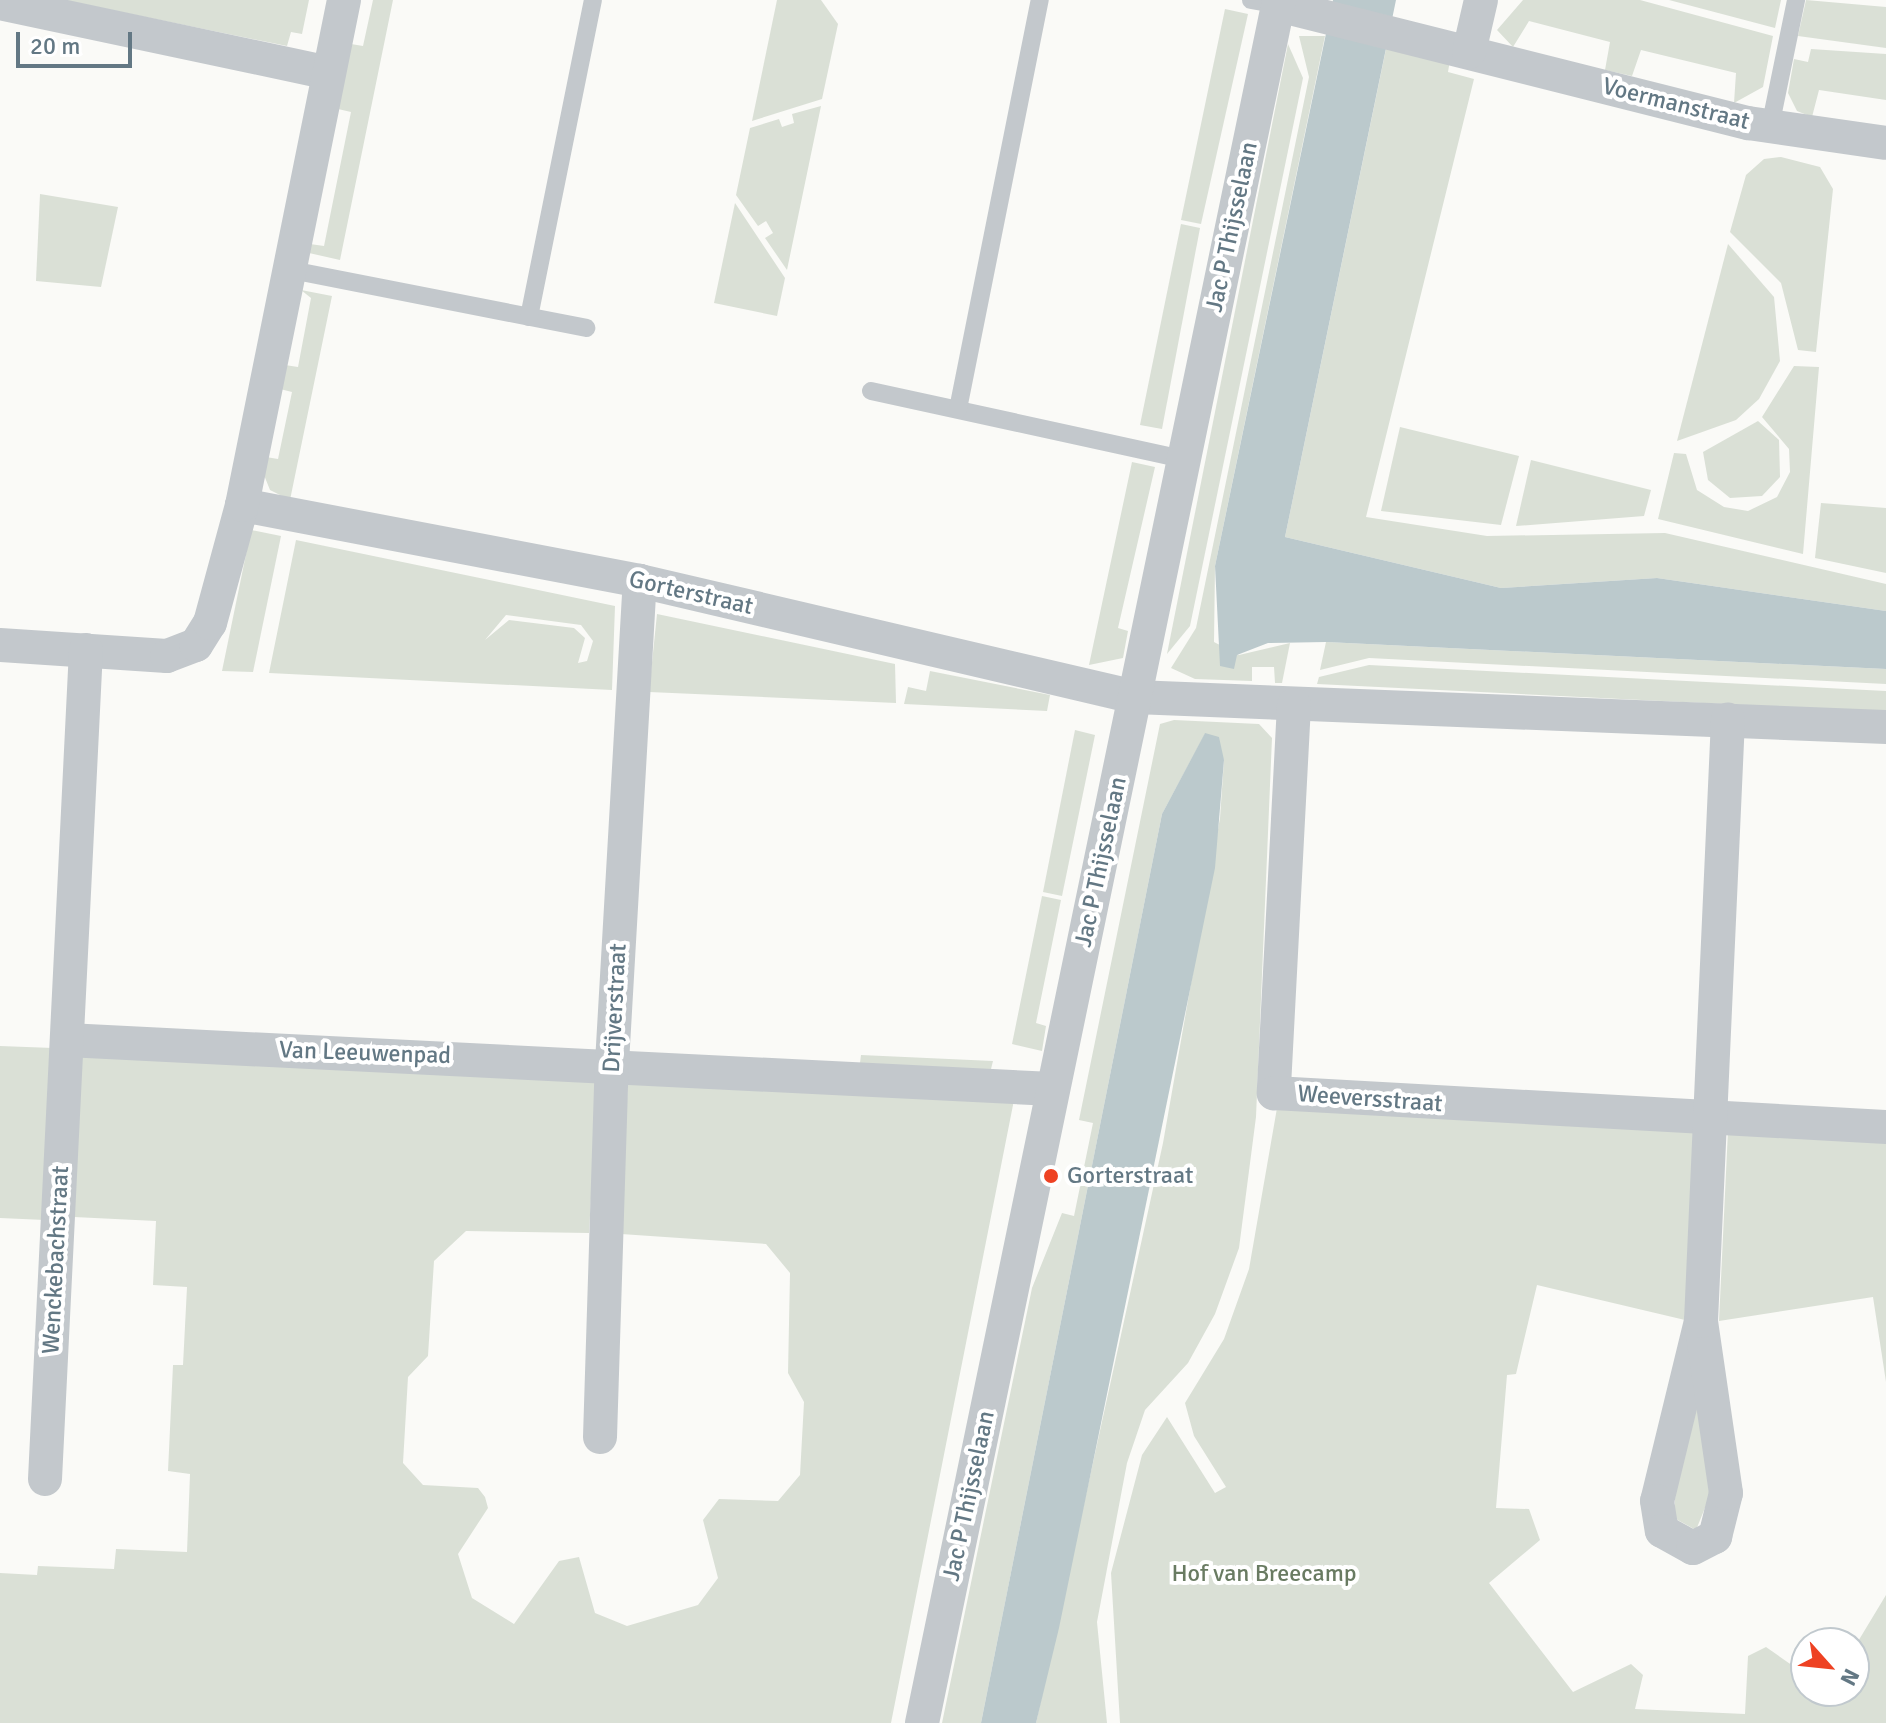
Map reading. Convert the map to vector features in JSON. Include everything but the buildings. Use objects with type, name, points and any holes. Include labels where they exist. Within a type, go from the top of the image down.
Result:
[{"type":"street","points":[[0,645],[167,656],[196,645],[210,623],[242,505],[344,0]]},
{"type":"street","points":[[1469,52],[1481,0]]},
{"type":"street","name":"Voermanstraat","points":[[1269,2],[1404,33],[1770,127],[1886,143]]},
{"type":"street","name":"Jac P Thijsselaan","points":[[922,1723],[1184,459],[1269,2]]},
{"type":"street","points":[[0,3],[329,73]]},
{"type":"street","name":"Gorterstraat","points":[[242,505],[640,581],[1135,697]]},
{"type":"street","name":"Drijverstraat","points":[[600,1437],[612,1063],[640,581]]},
{"type":"street","points":[[67,1040],[86,650]]},
{"type":"street","points":[[1135,697],[1886,727]]},
{"type":"street","name":"Weeversstraat","points":[[1294,705],[1274,1093],[1886,1127]]},
{"type":"street","points":[[1701,1321],[1657,1501],[1662,1531],[1693,1548],[1715,1537],[1726,1493],[1701,1321],[1728,720]]},
{"type":"street","name":"Van Leeuwenpad","points":[[67,1040],[612,1063],[1053,1089]]},
{"type":"street","name":"Wenckebachstraat","points":[[45,1479],[67,1040]]},
{"type":"lane","points":[[529,317],[593,0]]},
{"type":"lane","points":[[958,409],[1040,0]]},
{"type":"lane","points":[[1770,127],[1796,0]]},
{"type":"lane","points":[[291,270],[586,328]]},
{"type":"lane","points":[[871,391],[1184,459]]},
{"type":"green space","points":[[63,0],[309,0],[302,34],[291,32],[287,46]]},
{"type":"green space","points":[[373,0],[393,0],[340,260],[309,253],[310,244],[324,246],[351,112],[338,109],[351,44],[363,46]]},
{"type":"green space","points":[[777,0],[821,0],[838,24],[822,99],[752,121]]},
{"type":"green space","points":[[1523,0],[1640,0],[1773,36],[1763,87],[1734,103],[1736,73],[1641,50],[1632,76],[1605,70],[1610,42],[1529,21],[1513,47],[1497,30]]},
{"type":"green space","points":[[1669,0],[1781,0],[1775,28]]},
{"type":"green space","points":[[1806,0],[1886,7],[1886,48],[1798,36]]},
{"type":"green space","points":[[1225,9],[1248,14],[1201,224],[1181,220]]},
{"type":"green space","points":[[1299,36],[1325,36],[1215,566],[1214,642],[1239,655],[1290,643],[1282,683],[1275,683],[1274,667],[1252,667],[1252,681],[1195,679],[1171,668],[1196,628],[1309,77]]},
{"type":"green space","points":[[1288,44],[1303,78],[1190,626],[1167,654]]},
{"type":"green space","points":[[1386,49],[1450,60],[1448,72],[1474,79],[1366,517],[1487,536],[1665,533],[1886,584],[1886,611],[1657,578],[1501,588],[1285,537]]},
{"type":"green space","points":[[1811,49],[1886,54],[1886,100],[1819,90],[1812,117],[1797,111],[1788,93],[1794,59],[1808,62]]},
{"type":"green space","points":[[821,106],[787,270],[765,238],[773,233],[766,221],[758,226],[736,195],[750,128],[779,119],[782,127],[794,123],[792,114]]},
{"type":"green space","points":[[1781,157],[1820,167],[1833,189],[1816,352],[1798,350],[1781,283],[1730,232],[1746,175],[1764,159]]},
{"type":"green space","points":[[40,194],[118,207],[101,287],[36,281]]},
{"type":"green space","points":[[735,203],[785,278],[777,316],[714,303]]},
{"type":"green space","points":[[1181,224],[1200,228],[1162,429],[1140,425]]},
{"type":"green space","points":[[1728,244],[1774,297],[1780,361],[1759,399],[1736,420],[1677,441]]},
{"type":"green space","points":[[301,290],[332,296],[290,500],[270,490],[264,475],[266,457],[278,459],[292,392],[280,389],[285,365],[298,367],[311,298]]},
{"type":"green space","points":[[1794,366],[1819,367],[1803,554],[1658,519],[1674,453],[1686,454],[1697,490],[1724,507],[1748,511],[1777,497],[1790,472],[1789,449],[1762,417]]},
{"type":"green space","points":[[1758,421],[1779,440],[1780,477],[1762,496],[1730,498],[1708,480],[1703,452]]},
{"type":"green space","points":[[1400,427],[1519,456],[1501,525],[1381,511]]},
{"type":"green space","points":[[1531,460],[1651,490],[1644,516],[1516,526]]},
{"type":"green space","points":[[1132,462],[1155,467],[1118,628],[1128,631],[1123,658],[1089,665]]},
{"type":"green space","points":[[1821,503],[1886,508],[1886,573],[1815,558]]},
{"type":"green space","points":[[251,530],[281,536],[253,672],[222,671]]},
{"type":"green space","points":[[296,540],[615,606],[612,690],[269,673]],"holes":[[[506,615],[581,625],[593,641],[587,661],[578,663],[585,638],[574,628],[509,620],[485,640]]]},
{"type":"green space","points":[[657,614],[895,664],[896,703],[649,692]]},
{"type":"green space","points":[[1326,642],[1886,669],[1886,684],[1369,658],[1320,670]]},
{"type":"green space","points":[[1369,665],[1886,691],[1886,712],[1317,684],[1319,677]]},
{"type":"green space","points":[[930,671],[1050,695],[1047,711],[904,704],[908,687],[926,691]]},
{"type":"green space","points":[[1174,720],[1259,724],[1272,738],[1256,1117],[1239,1248],[1215,1314],[1188,1363],[1145,1410],[1127,1463],[1097,1622],[1107,1723],[1036,1723],[1163,1143],[1220,818],[1224,760],[1205,734],[1162,814],[981,1723],[942,1723],[1032,1288],[1062,1213],[1074,1216],[1093,1123],[1079,1120],[1160,724]]},
{"type":"green space","points":[[1075,730],[1095,735],[1062,896],[1043,892]]},
{"type":"green space","points":[[1042,896],[1061,900],[1036,1023],[1046,1026],[1042,1051],[1012,1044]]},
{"type":"green space","points":[[0,1046],[53,1048],[45,1220],[0,1218]]},
{"type":"green space","points":[[82,1050],[598,1075],[589,1233],[466,1231],[434,1261],[428,1356],[408,1377],[403,1463],[423,1485],[478,1488],[485,1497],[488,1508],[458,1554],[472,1598],[514,1624],[559,1561],[579,1557],[595,1613],[627,1626],[698,1605],[718,1578],[703,1520],[719,1499],[778,1501],[800,1475],[804,1402],[788,1373],[790,1273],[766,1244],[621,1234],[628,1077],[1014,1100],[891,1723],[0,1723],[0,1573],[37,1575],[38,1566],[114,1569],[116,1549],[187,1552],[190,1474],[168,1471],[173,1365],[183,1365],[187,1287],[153,1285],[156,1221],[74,1217]]},
{"type":"green space","points":[[861,1055],[993,1061],[990,1073],[860,1063]]},
{"type":"green space","name":"Hof van Breecamp","points":[[1277,1108],[1694,1130],[1685,1320],[1537,1285],[1516,1374],[1507,1375],[1496,1508],[1529,1509],[1540,1540],[1489,1583],[1573,1692],[1631,1664],[1643,1675],[1635,1709],[1745,1714],[1748,1656],[1766,1647],[1790,1664],[1790,1707],[1870,1707],[1870,1627],[1867,1627],[1886,1595],[1886,1723],[1120,1723],[1111,1573],[1142,1455],[1167,1417],[1215,1493],[1226,1487],[1194,1436],[1185,1403],[1224,1339],[1249,1269]]},
{"type":"green space","points":[[1728,1130],[1886,1138],[1886,1382],[1873,1297],[1719,1321]]},
{"type":"green space","points":[[1697,1403],[1713,1488],[1696,1530],[1674,1518],[1677,1462]]},
{"type":"shaded area","points":[[1333,0],[1396,0],[1285,537],[1501,588],[1657,578],[1886,611],[1886,669],[1326,642],[1268,643],[1237,655],[1234,669],[1220,666],[1215,566]]},
{"type":"shaded area","points":[[1205,733],[1219,737],[1224,760],[1215,868],[1059,1628],[1036,1723],[981,1723],[1162,814]]},
{"type":"place","name":"Gorterstraat","points":[[1051,1176]]}]
